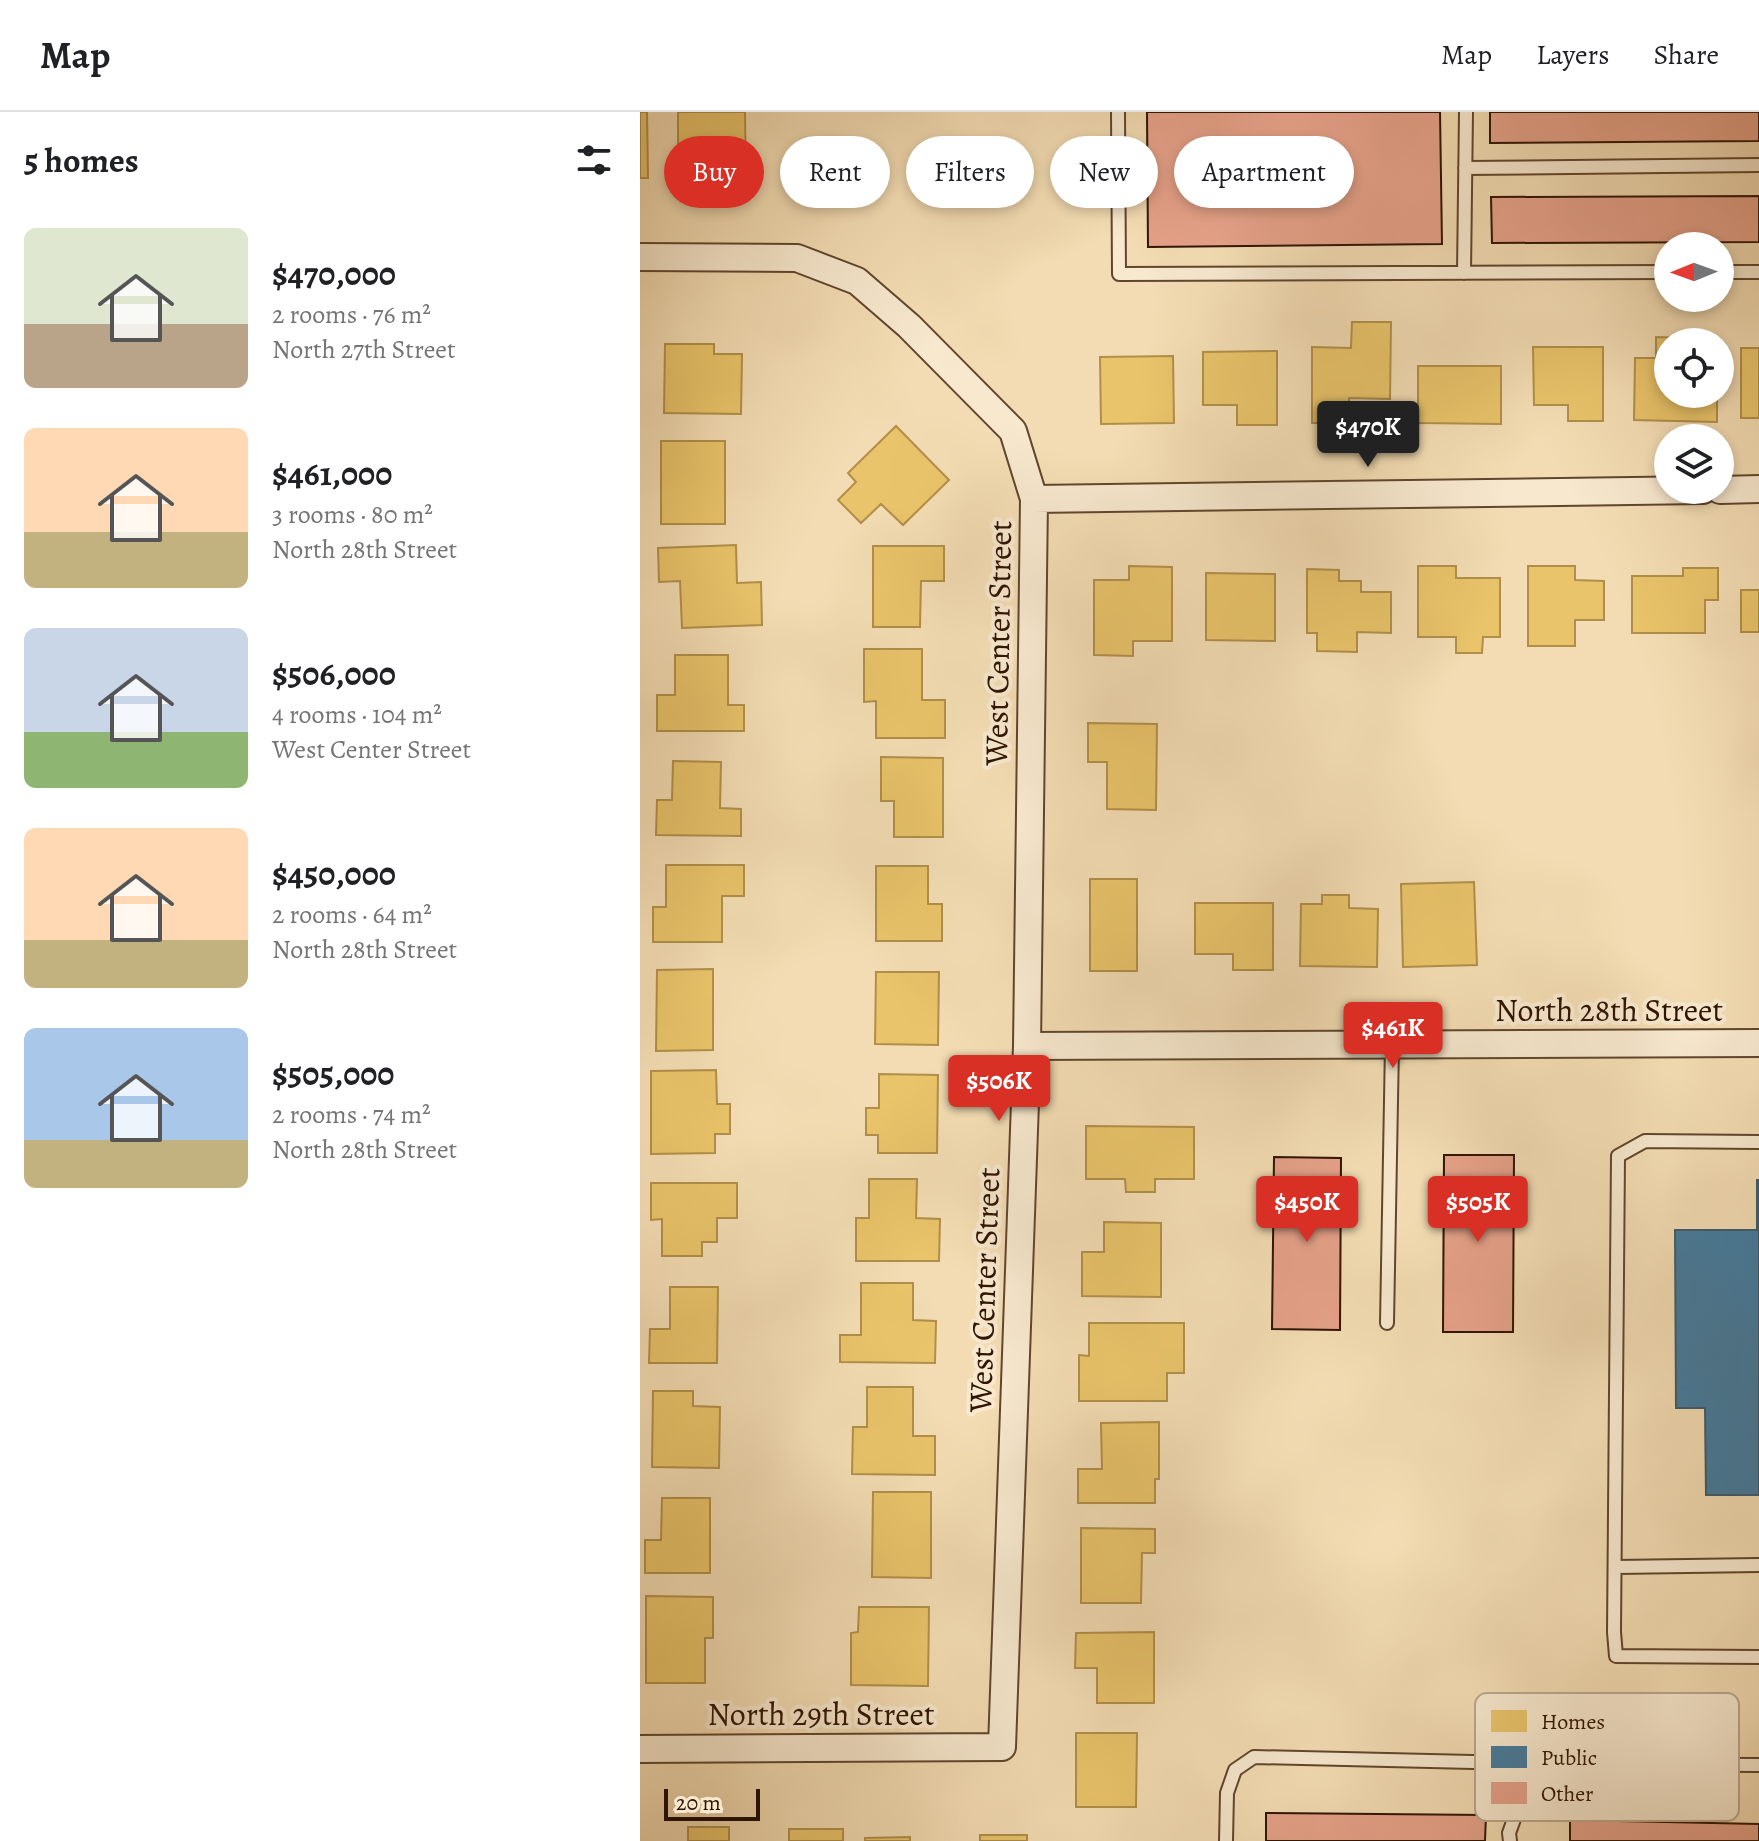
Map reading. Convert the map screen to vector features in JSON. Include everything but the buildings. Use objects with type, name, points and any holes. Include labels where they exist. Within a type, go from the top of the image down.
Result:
[{"type":"street","name":"West Center Street","points":[[640,257],[797,258],[857,281],[909,326],[1013,431],[1034,499],[1027,1046],[1002,1747]]},
{"type":"street","points":[[1734,490],[1759,489]]},
{"type":"street","points":[[1034,499],[1654,491]]},
{"type":"street","name":"North 28th Street","points":[[1027,1046],[1759,1043]]},
{"type":"street","name":"North 29th Street","points":[[640,1749],[1002,1747]]},
{"type":"lane","points":[[1118,112],[1119,274],[1654,272]]},
{"type":"lane","points":[[1464,273],[1466,112]]},
{"type":"lane","points":[[1465,168],[1759,165]]},
{"type":"lane","points":[[1734,272],[1759,272]]},
{"type":"lane","points":[[1387,1323],[1392,1045]]},
{"type":"lane","points":[[1759,1142],[1645,1141],[1618,1156],[1616,1567],[1616,1656],[1759,1657]]},
{"type":"lane","points":[[1616,1567],[1759,1565]]},
{"type":"lane","points":[[1226,1841],[1227,1793],[1235,1770],[1254,1757],[1475,1762]]},
{"type":"lane","points":[[1739,1765],[1759,1765]]},
{"type":"lane","points":[[1510,1841],[1513,1821]]}]
